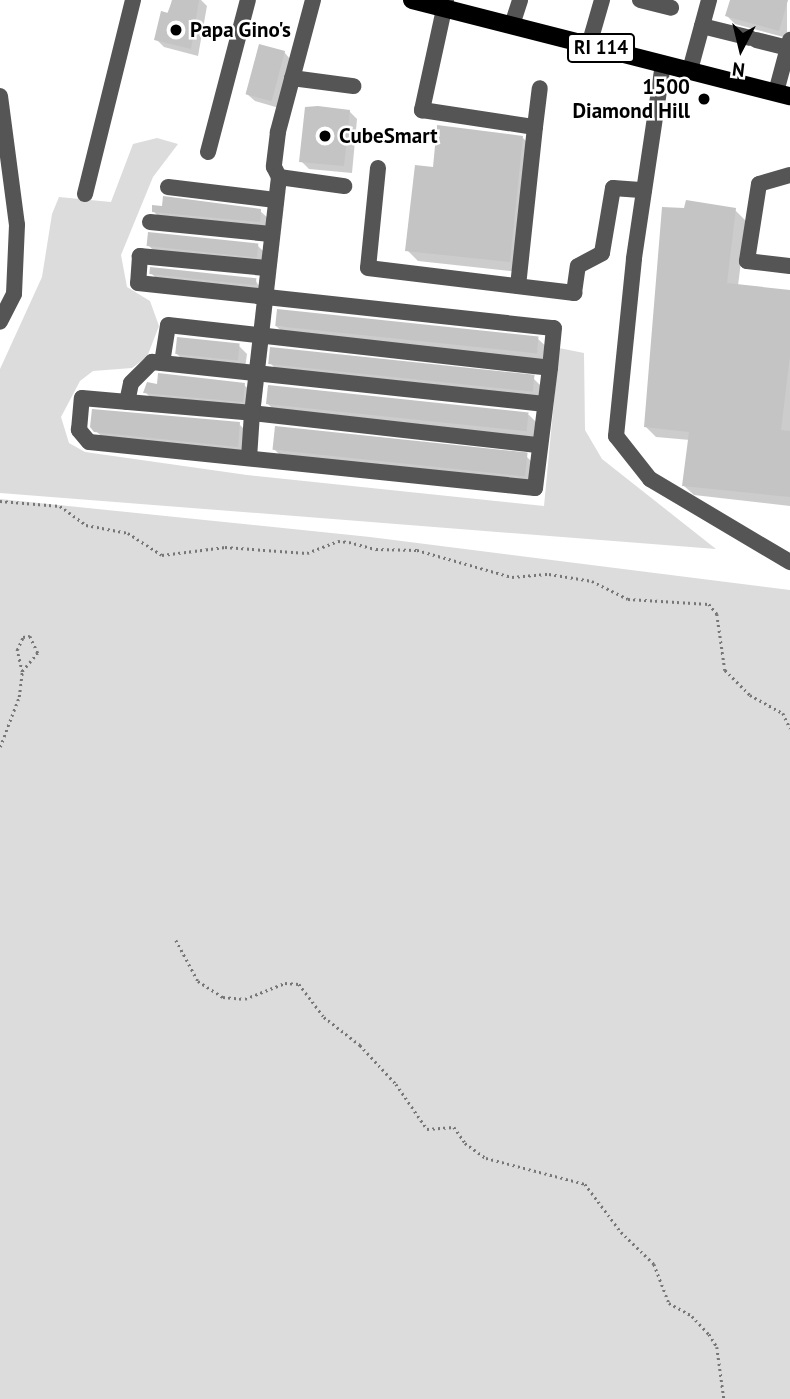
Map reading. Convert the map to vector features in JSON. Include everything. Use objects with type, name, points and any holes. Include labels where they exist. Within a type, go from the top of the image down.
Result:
[{"type":"main road","name":"RI 114","points":[[412,0],[445,4],[512,25],[783,94]]},
{"type":"lane","points":[[85,194],[133,0]]},
{"type":"lane","points":[[208,152],[248,0]]},
{"type":"lane","points":[[249,458],[254,375],[278,177],[274,167],[278,132],[313,0]]},
{"type":"lane","points":[[512,25],[520,0]]},
{"type":"lane","points":[[589,45],[601,0]]},
{"type":"lane","points":[[640,0],[671,8]]},
{"type":"lane","points":[[690,70],[709,0]]},
{"type":"lane","points":[[445,4],[422,110],[536,127]]},
{"type":"lane","points":[[702,26],[753,39],[789,44],[783,94]]},
{"type":"lane","points":[[663,64],[644,190],[616,436],[650,479],[790,562]]},
{"type":"lane","points":[[292,78],[353,86]]},
{"type":"lane","points":[[518,286],[540,88]]},
{"type":"lane","points":[[0,96],[17,225],[14,294],[0,322]]},
{"type":"lane","points":[[378,168],[368,268],[574,293],[578,266],[602,253],[613,188],[644,190]]},
{"type":"lane","points":[[790,175],[758,184],[747,261],[790,266]]},
{"type":"lane","points":[[278,177],[344,186]]},
{"type":"lane","points":[[168,187],[275,200]]},
{"type":"lane","points":[[150,222],[270,234]]},
{"type":"lane","points":[[266,268],[140,256],[138,283],[554,328],[535,488],[89,442],[79,430],[82,398],[252,413],[539,445]]},
{"type":"lane","points":[[162,363],[167,325],[259,338],[550,368]]},
{"type":"lane","points":[[127,402],[131,383],[152,362],[545,404]]},
{"type":"path","points":[[0,501],[60,506],[86,526],[128,533],[162,555],[225,547],[307,553],[338,541],[376,549],[417,550],[512,577],[549,574],[592,582],[639,601],[709,604],[717,614],[725,670],[750,695],[783,713],[790,728]]},
{"type":"path","points":[[0,747],[19,697],[22,672],[17,650],[23,637],[30,636],[38,653],[22,672]]},
{"type":"path","points":[[176,940],[198,981],[223,997],[245,999],[285,983],[299,984],[324,1017],[360,1045],[396,1084],[427,1129],[454,1127],[473,1150],[509,1165],[552,1173],[593,1191],[621,1232],[654,1264],[669,1303],[692,1316],[717,1347],[724,1399]]},
{"type":"shaded area","points":[[157,138],[178,144],[153,177],[121,255],[127,287],[150,301],[159,326],[147,357],[132,368],[93,371],[80,381],[61,417],[69,443],[85,452],[247,475],[544,506],[559,348],[584,353],[585,430],[602,459],[716,549],[0,493],[0,369],[42,277],[52,214],[59,197],[111,202],[133,144]]},
{"type":"shaded area","points":[[0,499],[370,537],[790,590],[790,1399],[0,1399]]},
{"type":"building","name":"Papa Gino's","points":[[172,0],[199,0],[191,49],[154,40],[161,11],[168,13]]},
{"type":"building","points":[[730,0],[788,0],[779,31],[725,16]]},
{"type":"building","points":[[259,44],[285,51],[272,101],[246,94]]},
{"type":"building","name":"CubeSmart","points":[[305,107],[350,110],[344,166],[299,162]]},
{"type":"building","points":[[437,125],[523,136],[510,262],[405,251],[415,165],[433,167]]},
{"type":"building","points":[[163,196],[261,209],[260,222],[152,212],[152,205],[162,206]]},
{"type":"building","points":[[686,200],[736,208],[727,283],[790,290],[790,356],[781,430],[790,431],[790,497],[682,486],[689,432],[644,427],[662,207],[684,208]]},
{"type":"building","points":[[148,232],[258,244],[257,258],[147,246]]},
{"type":"building","points":[[150,267],[256,278],[256,285],[149,274]]},
{"type":"building","points":[[277,309],[539,336],[537,353],[275,326]]},
{"type":"building","points":[[177,337],[240,344],[238,360],[175,354]]},
{"type":"building","points":[[270,347],[535,375],[533,392],[268,364]]},
{"type":"building","points":[[158,373],[245,383],[243,402],[143,393],[147,382],[157,384]]},
{"type":"building","points":[[268,385],[529,412],[527,431],[266,404]]},
{"type":"building","points":[[92,409],[240,422],[238,447],[94,432],[90,427]]},
{"type":"building","points":[[275,426],[528,453],[525,476],[272,450]]},
{"type":"place","name":"Papa Gino's","points":[[176,30]]},
{"type":"place","name":"1500 Diamond Hill","points":[[704,99]]},
{"type":"place","name":"CubeSmart","points":[[325,136]]}]
